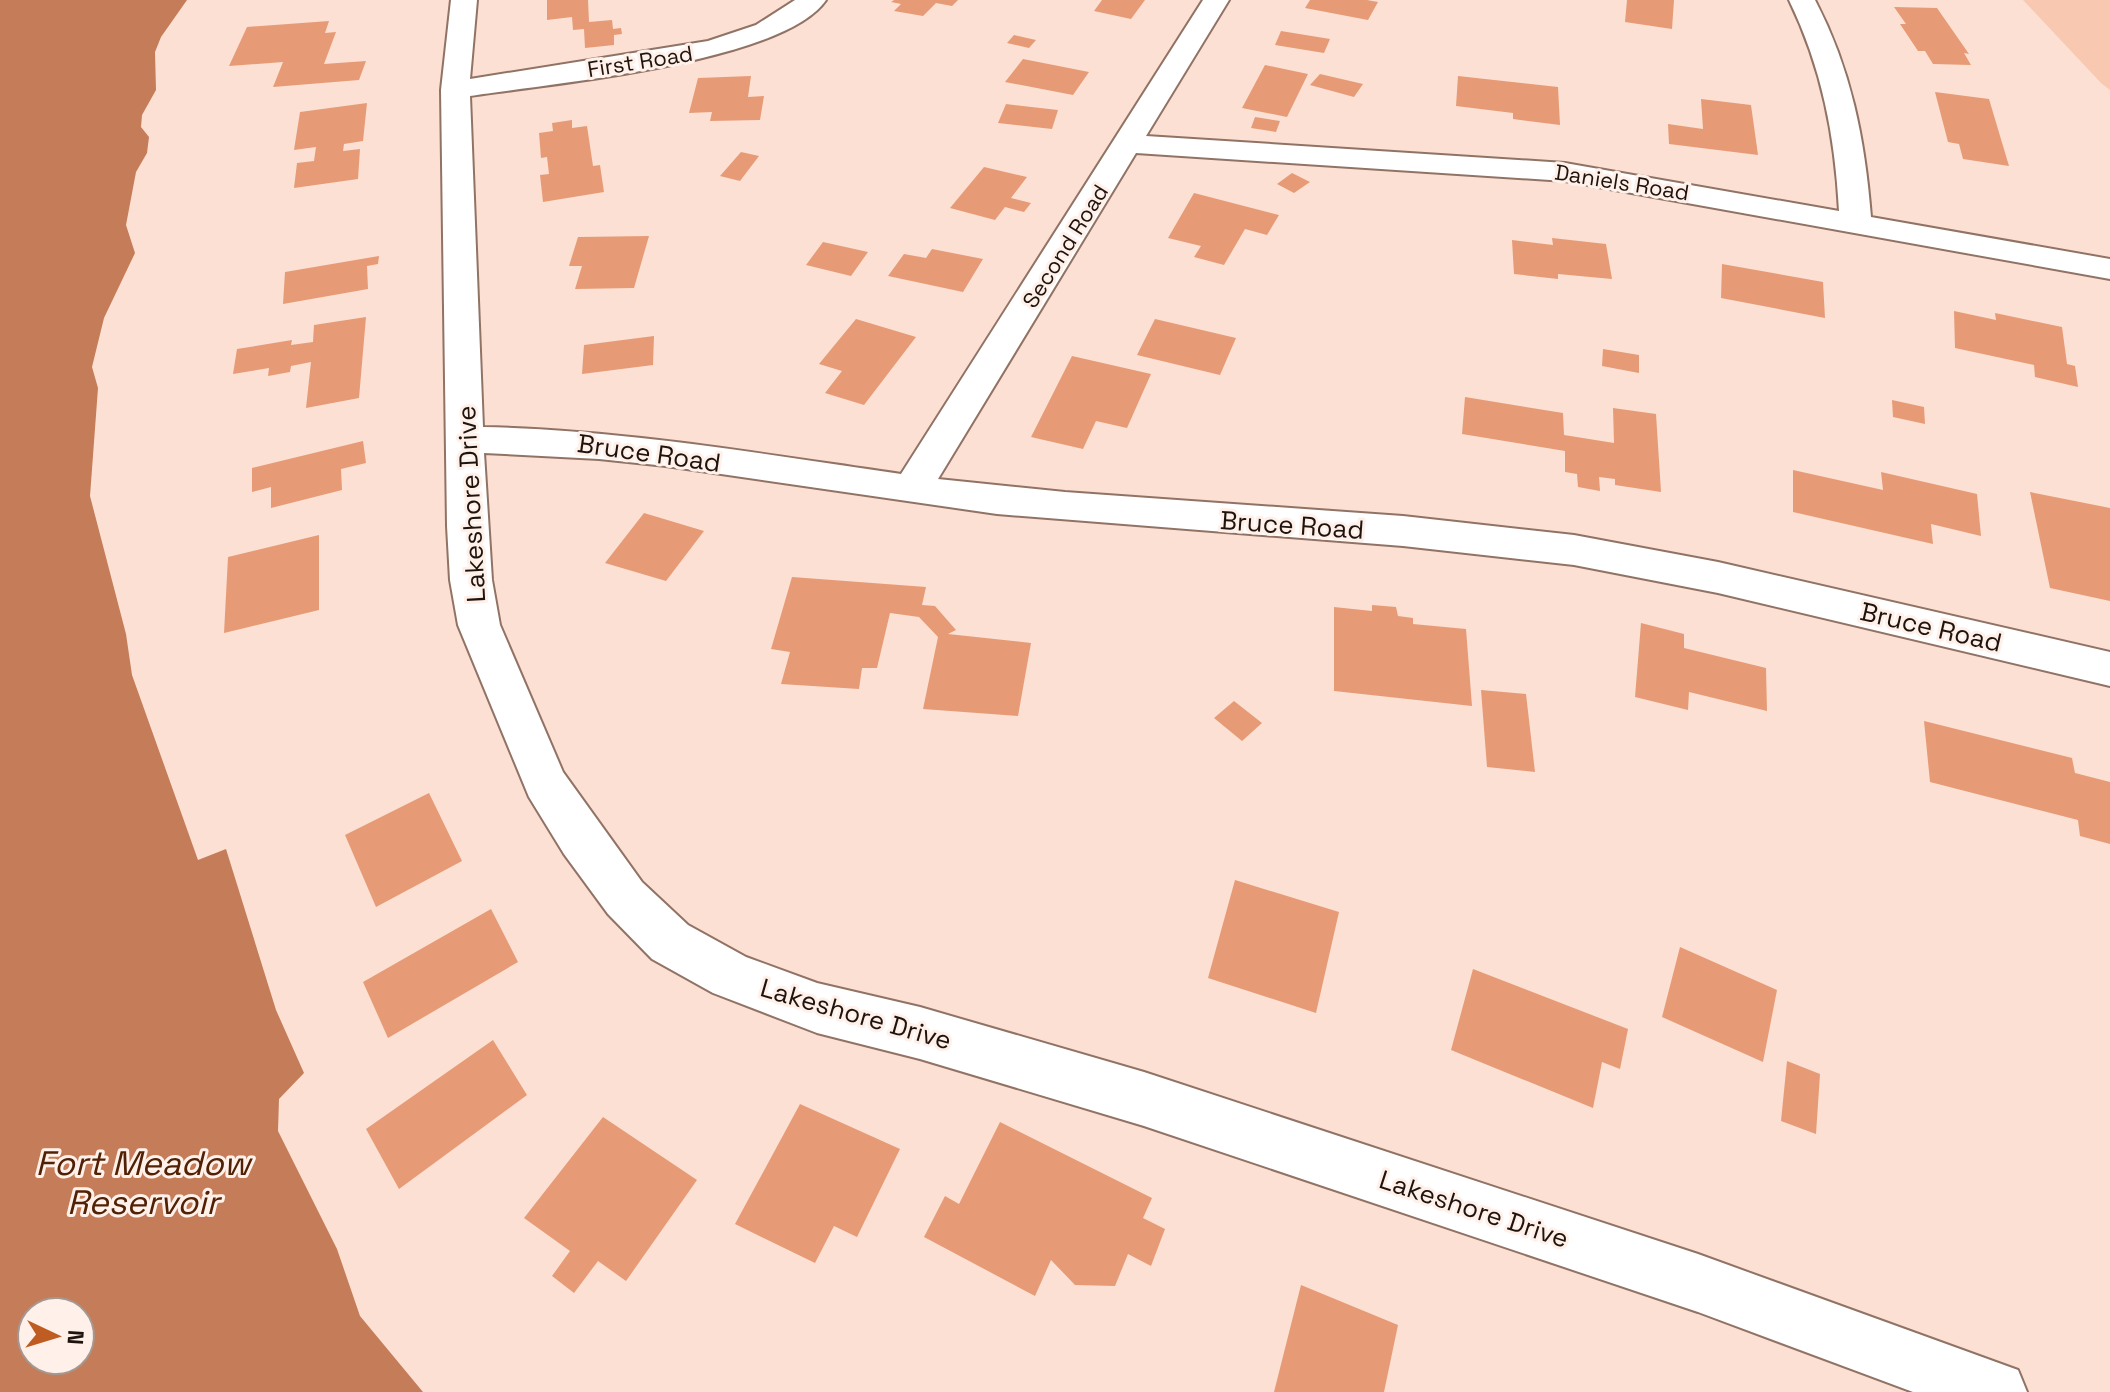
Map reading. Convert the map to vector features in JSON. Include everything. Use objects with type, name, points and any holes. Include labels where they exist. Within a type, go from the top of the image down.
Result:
[{"type":"street","name":"Lakeshore Drive","points":[[464,0],[455,90],[471,580],[479,625],[545,783],[581,839],[625,898],[670,942],[731,976],[817,1008],[920,1033],[1144,1099],[1698,1283],[1996,1392]]},
{"type":"street","name":"First Road","points":[[455,90],[713,49],[766,31],[813,0]]},
{"type":"street","name":"Second Road","points":[[911,490],[1216,0]]},
{"type":"street","points":[[1802,0],[1830,57],[1841,93],[1852,160],[1855,221]]},
{"type":"street","name":"Daniels Road","points":[[1129,144],[1515,167],[1617,180],[2110,269]]},
{"type":"street","name":"Bruce Road","points":[[466,440],[555,441],[618,447],[911,490],[1093,510],[1461,536],[1608,555],[2110,669]]},
{"type":"shaded area","points":[[2023,0],[2110,0],[2110,90],[2101,83]]},
{"type":"water","name":"Fort Meadow Reservoir","points":[[0,0],[187,0],[161,37],[155,52],[156,90],[142,115],[141,127],[149,137],[147,153],[136,172],[126,225],[135,253],[104,318],[92,367],[98,388],[90,496],[126,634],[132,675],[198,860],[226,849],[276,1010],[304,1073],[279,1099],[278,1131],[337,1249],[360,1316],[423,1392],[0,1392]]},
{"type":"building","points":[[547,0],[588,0],[589,22],[612,20],[613,29],[621,28],[622,34],[614,35],[614,45],[585,48],[584,29],[573,30],[572,17],[547,20]]},
{"type":"building","points":[[958,0],[952,6],[936,3],[923,16],[894,11],[901,4],[891,2]]},
{"type":"building","points":[[1102,0],[1145,0],[1131,19],[1094,11]]},
{"type":"building","points":[[1310,0],[1378,2],[1368,20],[1305,8]]},
{"type":"building","points":[[1627,0],[1674,0],[1672,29],[1625,22]]},
{"type":"building","points":[[1894,7],[1937,8],[1969,54],[1964,53],[1971,65],[1933,64],[1925,51],[1918,51],[1900,24],[1906,24]]},
{"type":"building","points":[[329,21],[325,33],[336,32],[324,64],[366,61],[359,80],[273,87],[283,62],[229,66],[247,27]]},
{"type":"building","points":[[1281,31],[1330,39],[1324,53],[1275,45]]},
{"type":"building","points":[[1014,35],[1036,40],[1029,48],[1007,43]]},
{"type":"building","points":[[1023,59],[1089,72],[1073,95],[1005,82]]},
{"type":"building","points":[[1265,65],[1308,74],[1287,117],[1242,108]]},
{"type":"building","points":[[1320,74],[1363,84],[1354,97],[1310,85]]},
{"type":"building","points":[[751,76],[748,97],[764,96],[760,120],[710,121],[712,112],[689,113],[698,78]]},
{"type":"building","points":[[1458,76],[1558,87],[1560,125],[1513,119],[1513,113],[1456,106]]},
{"type":"building","points":[[1935,92],[1989,99],[2009,166],[1963,159],[1959,144],[1948,142]]},
{"type":"building","points":[[1701,99],[1751,105],[1758,155],[1669,144],[1668,124],[1703,129]]},
{"type":"building","points":[[367,103],[363,141],[344,144],[343,151],[360,149],[358,179],[294,188],[297,163],[314,161],[316,147],[294,150],[300,112]]},
{"type":"building","points":[[1006,104],[1058,110],[1052,129],[998,123]]},
{"type":"building","points":[[1255,117],[1280,121],[1276,132],[1251,128]]},
{"type":"building","points":[[572,120],[572,128],[587,126],[593,166],[600,165],[604,192],[543,202],[540,175],[549,174],[547,157],[541,158],[539,133],[553,131],[552,123]]},
{"type":"building","points":[[741,152],[759,156],[740,181],[720,176]]},
{"type":"building","points":[[984,167],[1027,177],[1011,198],[1031,203],[1024,212],[1005,207],[995,220],[950,208]]},
{"type":"building","points":[[1292,173],[1310,182],[1294,193],[1277,184]]},
{"type":"building","points":[[1194,193],[1279,215],[1267,235],[1245,229],[1224,265],[1194,257],[1201,246],[1168,238]]},
{"type":"building","points":[[649,236],[634,288],[575,289],[582,266],[569,266],[578,237]]},
{"type":"building","points":[[1552,238],[1606,244],[1612,279],[1558,274],[1558,279],[1514,274],[1512,240],[1553,245]]},
{"type":"building","points":[[823,242],[868,252],[851,276],[806,265]]},
{"type":"building","points":[[932,249],[983,259],[963,292],[888,276],[904,254],[926,258]]},
{"type":"building","points":[[379,256],[378,264],[367,266],[368,289],[283,304],[285,272]]},
{"type":"building","points":[[1722,264],[1823,282],[1825,318],[1721,298]]},
{"type":"building","points":[[1954,311],[1996,320],[1995,313],[2062,327],[2067,364],[2075,366],[2078,387],[2035,377],[2034,365],[1955,348]]},
{"type":"building","points":[[366,317],[359,398],[306,408],[311,362],[291,366],[290,372],[268,376],[269,368],[233,374],[237,349],[292,340],[291,345],[313,342],[314,325]]},
{"type":"building","points":[[856,319],[916,337],[864,405],[825,393],[842,371],[819,364]]},
{"type":"building","points":[[1155,319],[1236,338],[1220,375],[1137,355]]},
{"type":"building","points":[[654,336],[653,365],[582,374],[584,345]]},
{"type":"building","points":[[1603,349],[1639,355],[1639,373],[1602,366]]},
{"type":"building","points":[[1072,356],[1151,374],[1127,428],[1096,421],[1083,449],[1031,437]]},
{"type":"building","points":[[1465,397],[1563,413],[1564,435],[1614,443],[1613,408],[1656,414],[1661,492],[1615,485],[1615,479],[1599,477],[1600,491],[1578,487],[1577,474],[1565,472],[1565,451],[1462,434]]},
{"type":"building","points":[[1892,400],[1924,407],[1925,424],[1893,417]]},
{"type":"building","points":[[363,441],[366,463],[341,469],[342,490],[271,508],[271,487],[252,492],[252,468]]},
{"type":"building","points":[[1793,470],[1883,490],[1881,472],[1977,494],[1981,536],[1931,524],[1933,544],[1793,512]]},
{"type":"building","points":[[2030,492],[2110,508],[2110,601],[2050,588]]},
{"type":"building","points":[[644,513],[704,531],[666,581],[605,563]]},
{"type":"building","points":[[319,535],[319,610],[224,633],[228,557]]},
{"type":"building","points":[[792,577],[926,587],[922,605],[935,606],[956,630],[948,634],[1031,643],[1018,716],[923,709],[938,637],[919,617],[890,613],[877,668],[862,668],[859,689],[781,684],[790,652],[771,649]]},
{"type":"building","points":[[1372,605],[1396,607],[1398,616],[1413,618],[1413,624],[1466,629],[1472,706],[1334,691],[1334,607],[1372,611]]},
{"type":"building","points":[[1641,623],[1684,634],[1684,648],[1766,668],[1767,711],[1689,692],[1688,710],[1635,697]]},
{"type":"building","points":[[1481,690],[1526,694],[1535,772],[1487,767]]},
{"type":"building","points":[[1234,701],[1262,723],[1242,741],[1214,718]]},
{"type":"building","points":[[1924,721],[2072,758],[2075,773],[2110,782],[2110,844],[2080,836],[2078,820],[1930,782]]},
{"type":"building","points":[[429,793],[462,861],[376,907],[345,835]]},
{"type":"building","points":[[1235,880],[1339,912],[1316,1013],[1208,978]]},
{"type":"building","points":[[491,909],[518,962],[388,1038],[363,982]]},
{"type":"building","points":[[1680,947],[1777,990],[1763,1062],[1662,1017]]},
{"type":"building","points":[[1473,969],[1628,1029],[1620,1069],[1602,1062],[1593,1108],[1451,1050]]},
{"type":"building","points":[[493,1040],[527,1095],[399,1189],[366,1129]]},
{"type":"building","points":[[1787,1061],[1820,1074],[1816,1134],[1781,1121]]},
{"type":"building","points":[[800,1104],[900,1149],[857,1237],[834,1226],[815,1263],[735,1224]]},
{"type":"building","points":[[603,1117],[697,1180],[626,1281],[598,1261],[574,1293],[552,1276],[570,1251],[524,1218]]},
{"type":"building","points":[[1000,1122],[1152,1198],[1143,1218],[1165,1229],[1151,1266],[1128,1254],[1115,1286],[1075,1285],[1051,1260],[1035,1296],[924,1237],[945,1196],[959,1204]]},
{"type":"building","points":[[1301,1285],[1398,1325],[1384,1392],[1274,1392]]}]
